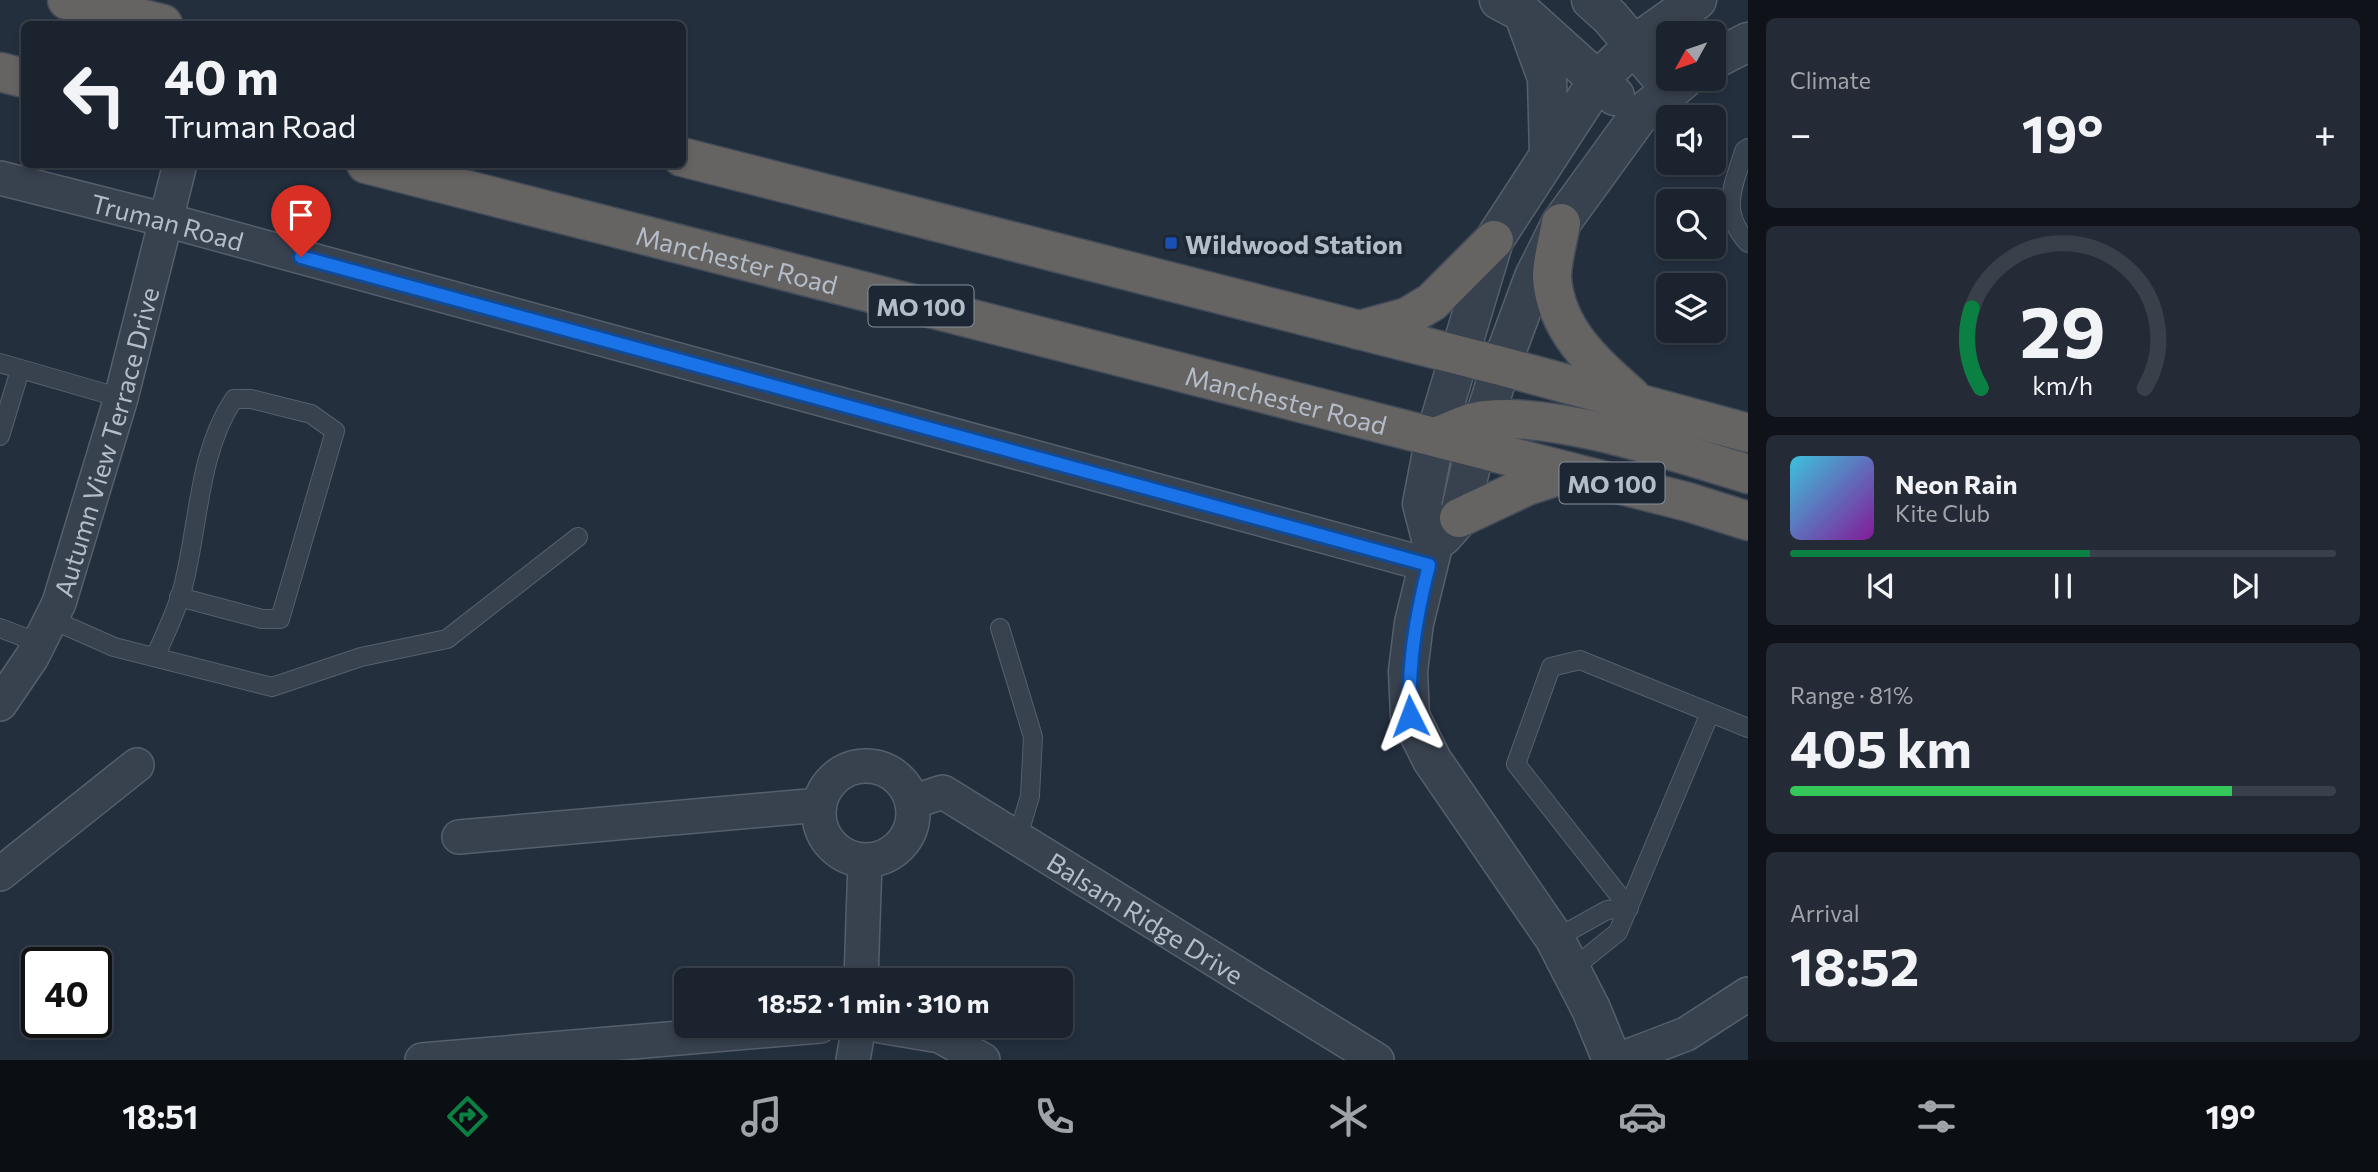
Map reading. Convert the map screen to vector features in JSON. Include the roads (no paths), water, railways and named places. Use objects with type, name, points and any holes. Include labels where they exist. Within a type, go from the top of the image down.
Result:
[{"type":"highway","points":[[67,0],[151,21]]},
{"type":"highway","points":[[0,72],[21,77]]},
{"type":"highway","points":[[686,158],[1356,331],[1502,366],[1748,433]]},
{"type":"highway","name":"Manchester Road","points":[[382,168],[1435,437],[1480,434]]},
{"type":"highway","points":[[1561,223],[1552,276],[1560,313],[1572,336],[1594,364],[1638,402]]},
{"type":"highway","points":[[1356,331],[1408,317],[1432,302],[1494,240]]},
{"type":"highway","points":[[1480,434],[1563,425],[1670,451],[1748,474]]},
{"type":"highway","name":"MO 100","points":[[1480,434],[1570,472],[1748,521]]},
{"type":"highway","points":[[1459,518],[1527,486],[1570,472]]},
{"type":"street","points":[[1591,0],[1634,46],[1656,65]]},
{"type":"street","points":[[1431,556],[1422,504],[1435,437],[1494,240],[1598,80],[1634,46],[1697,0]]},
{"type":"street","points":[[1511,6],[1638,117]]},
{"type":"street","points":[[1511,6],[1547,78],[1549,155]]},
{"type":"street","points":[[1726,53],[1748,42]]},
{"type":"street","points":[[1612,1060],[1563,955],[1432,760],[1410,716],[1408,671],[1414,623],[1431,556],[1459,518],[1480,434],[1534,277],[1561,223],[1638,117],[1668,91]]},
{"type":"street","name":"Autumn View Terrace Drive","points":[[0,704],[46,631],[121,398],[179,168]]},
{"type":"street","name":"Truman Road","points":[[0,178],[1431,556]]},
{"type":"street","points":[[0,874],[137,765]]},
{"type":"street","points":[[862,766],[878,768],[893,775],[905,787],[912,802],[911,830],[902,845],[889,855],[865,861],[835,850],[824,837],[819,821],[819,805],[824,790],[835,777],[849,769],[862,766]]},
{"type":"street","name":"Balsam Ridge Drive","points":[[912,802],[943,793],[1377,1060]]},
{"type":"street","points":[[458,838],[819,805]]},
{"type":"street","points":[[861,968],[865,861]]},
{"type":"street","points":[[1618,1060],[1686,1034],[1748,995]]},
{"type":"street","points":[[422,1060],[680,1038]]},
{"type":"street","points":[[853,1060],[857,1038]]},
{"type":"street","points":[[944,1038],[983,1060]]},
{"type":"lane","points":[[1748,148],[1744,151],[1729,202],[1734,228],[1748,243]]},
{"type":"lane","points":[[0,363],[121,398]]},
{"type":"lane","points":[[0,436],[20,370]]},
{"type":"lane","points":[[155,657],[179,597],[212,446],[222,416],[234,399],[251,399],[312,414],[335,431],[280,618],[262,619],[179,597]]},
{"type":"lane","points":[[0,628],[46,631],[272,687],[361,657],[447,639],[578,537]]},
{"type":"lane","points":[[1000,628],[1033,737],[1030,796],[1017,840]]},
{"type":"lane","points":[[1629,908],[1516,764],[1551,667],[1580,660],[1748,728]]},
{"type":"lane","points":[[1563,955],[1618,932],[1710,713]]},
{"type":"lane","points":[[1563,955],[1607,910],[1629,908]]},
{"type":"place","name":"Wildwood Station","points":[[1171,243]]}]
